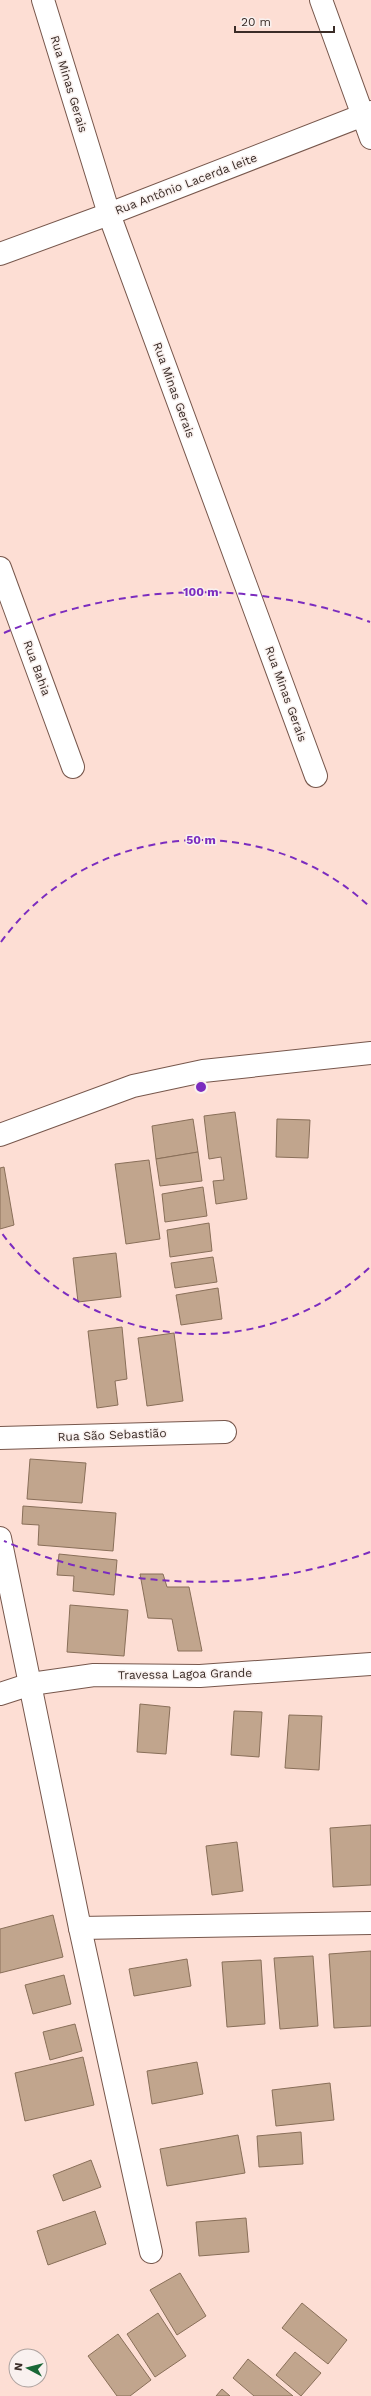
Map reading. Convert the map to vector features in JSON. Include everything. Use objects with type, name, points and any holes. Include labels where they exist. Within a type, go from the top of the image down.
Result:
[{"type":"street","name":"Rua Minas Gerais","points":[[43,0],[109,214],[316,776]]},
{"type":"street","points":[[321,0],[367,113],[371,138]]},
{"type":"street","name":"Rua Antônio Lacerda leite","points":[[0,254],[109,214],[367,113]]},
{"type":"street","name":"Rua Bahia","points":[[0,568],[73,767]]},
{"type":"street","points":[[0,1136],[133,1086],[202,1071],[371,1053]]},
{"type":"street","name":"Rua São Sebastião","points":[[0,1438],[225,1432]]},
{"type":"street","points":[[0,1538],[80,1928],[151,2252]]},
{"type":"street","name":"Travessa Lagoa Grande","points":[[0,1694],[31,1684],[94,1675],[200,1676],[371,1664]]},
{"type":"street","points":[[80,1928],[371,1923]]},
{"type":"building","points":[[235,1112],[247,1199],[216,1204],[213,1181],[224,1180],[221,1157],[209,1159],[204,1116]]},
{"type":"building","points":[[193,1119],[198,1152],[156,1159],[152,1126]]},
{"type":"building","points":[[277,1119],[310,1120],[308,1158],[276,1157]]},
{"type":"building","points":[[198,1152],[202,1181],[160,1186],[156,1159]]},
{"type":"building","points":[[149,1160],[160,1239],[126,1244],[115,1164]]},
{"type":"building","points":[[4,1167],[14,1225],[0,1229],[0,1168]]},
{"type":"building","points":[[203,1187],[207,1216],[165,1222],[162,1194]]},
{"type":"building","points":[[209,1223],[212,1251],[170,1257],[167,1230]]},
{"type":"building","points":[[116,1253],[121,1297],[78,1302],[73,1258]]},
{"type":"building","points":[[213,1257],[217,1282],[175,1288],[171,1263]]},
{"type":"building","points":[[218,1288],[222,1319],[181,1325],[176,1295]]},
{"type":"building","points":[[122,1327],[127,1379],[115,1381],[118,1405],[97,1408],[88,1331]]},
{"type":"building","points":[[174,1333],[183,1401],[147,1406],[138,1338]]},
{"type":"building","points":[[30,1459],[86,1463],[82,1503],[27,1499]]},
{"type":"building","points":[[23,1506],[116,1513],[113,1551],[38,1545],[39,1525],[22,1524]]},
{"type":"building","points":[[59,1554],[117,1560],[114,1595],[73,1591],[74,1576],[57,1575]]},
{"type":"building","points":[[140,1574],[163,1574],[167,1587],[189,1587],[202,1651],[178,1651],[172,1619],[148,1618]]},
{"type":"building","points":[[70,1605],[128,1610],[124,1656],[67,1652]]},
{"type":"building","points":[[140,1704],[170,1707],[166,1754],[137,1752]]},
{"type":"building","points":[[234,1711],[262,1712],[259,1757],[231,1755]]},
{"type":"building","points":[[289,1715],[322,1716],[319,1770],[285,1768]]},
{"type":"building","points":[[371,1825],[371,1885],[333,1887],[330,1828]]},
{"type":"building","points":[[237,1842],[243,1891],[212,1895],[206,1846]]},
{"type":"building","points":[[53,1915],[63,1957],[0,1973],[0,1929]]},
{"type":"building","points":[[371,1951],[371,2026],[334,2028],[329,1954]]},
{"type":"building","points":[[313,1956],[318,2026],[280,2029],[274,1958]]},
{"type":"building","points":[[187,1959],[191,1986],[134,1996],[129,1969]]},
{"type":"building","points":[[261,1960],[265,2024],[227,2027],[222,1962]]},
{"type":"building","points":[[64,1975],[71,2004],[33,2014],[25,1985]]},
{"type":"building","points":[[75,2024],[82,2051],[50,2060],[43,2032]]},
{"type":"building","points":[[83,2057],[94,2105],[25,2121],[15,2073]]},
{"type":"building","points":[[197,2062],[203,2094],[152,2104],[147,2071]]},
{"type":"building","points":[[330,2083],[334,2120],[276,2126],[272,2090]]},
{"type":"building","points":[[301,2132],[303,2164],[259,2167],[257,2136]]},
{"type":"building","points":[[238,2135],[245,2173],[167,2186],[160,2149]]},
{"type":"building","points":[[91,2160],[101,2187],[63,2201],[53,2175]]},
{"type":"building","points":[[95,2211],[106,2244],[48,2265],[37,2231]]},
{"type":"building","points":[[246,2218],[249,2252],[199,2256],[196,2222]]},
{"type":"building","points":[[180,2273],[206,2316],[177,2335],[150,2290]]},
{"type":"building","points":[[302,2303],[347,2340],[328,2364],[282,2328]]},
{"type":"building","points":[[158,2313],[186,2356],[155,2377],[127,2334]]},
{"type":"building","points":[[118,2334],[151,2380],[130,2396],[117,2396],[88,2356]]},
{"type":"building","points":[[295,2352],[321,2373],[301,2396],[276,2375]]},
{"type":"building","points":[[248,2359],[293,2396],[254,2396],[233,2378]]},
{"type":"building","points":[[222,2389],[230,2396],[216,2396]]}]
